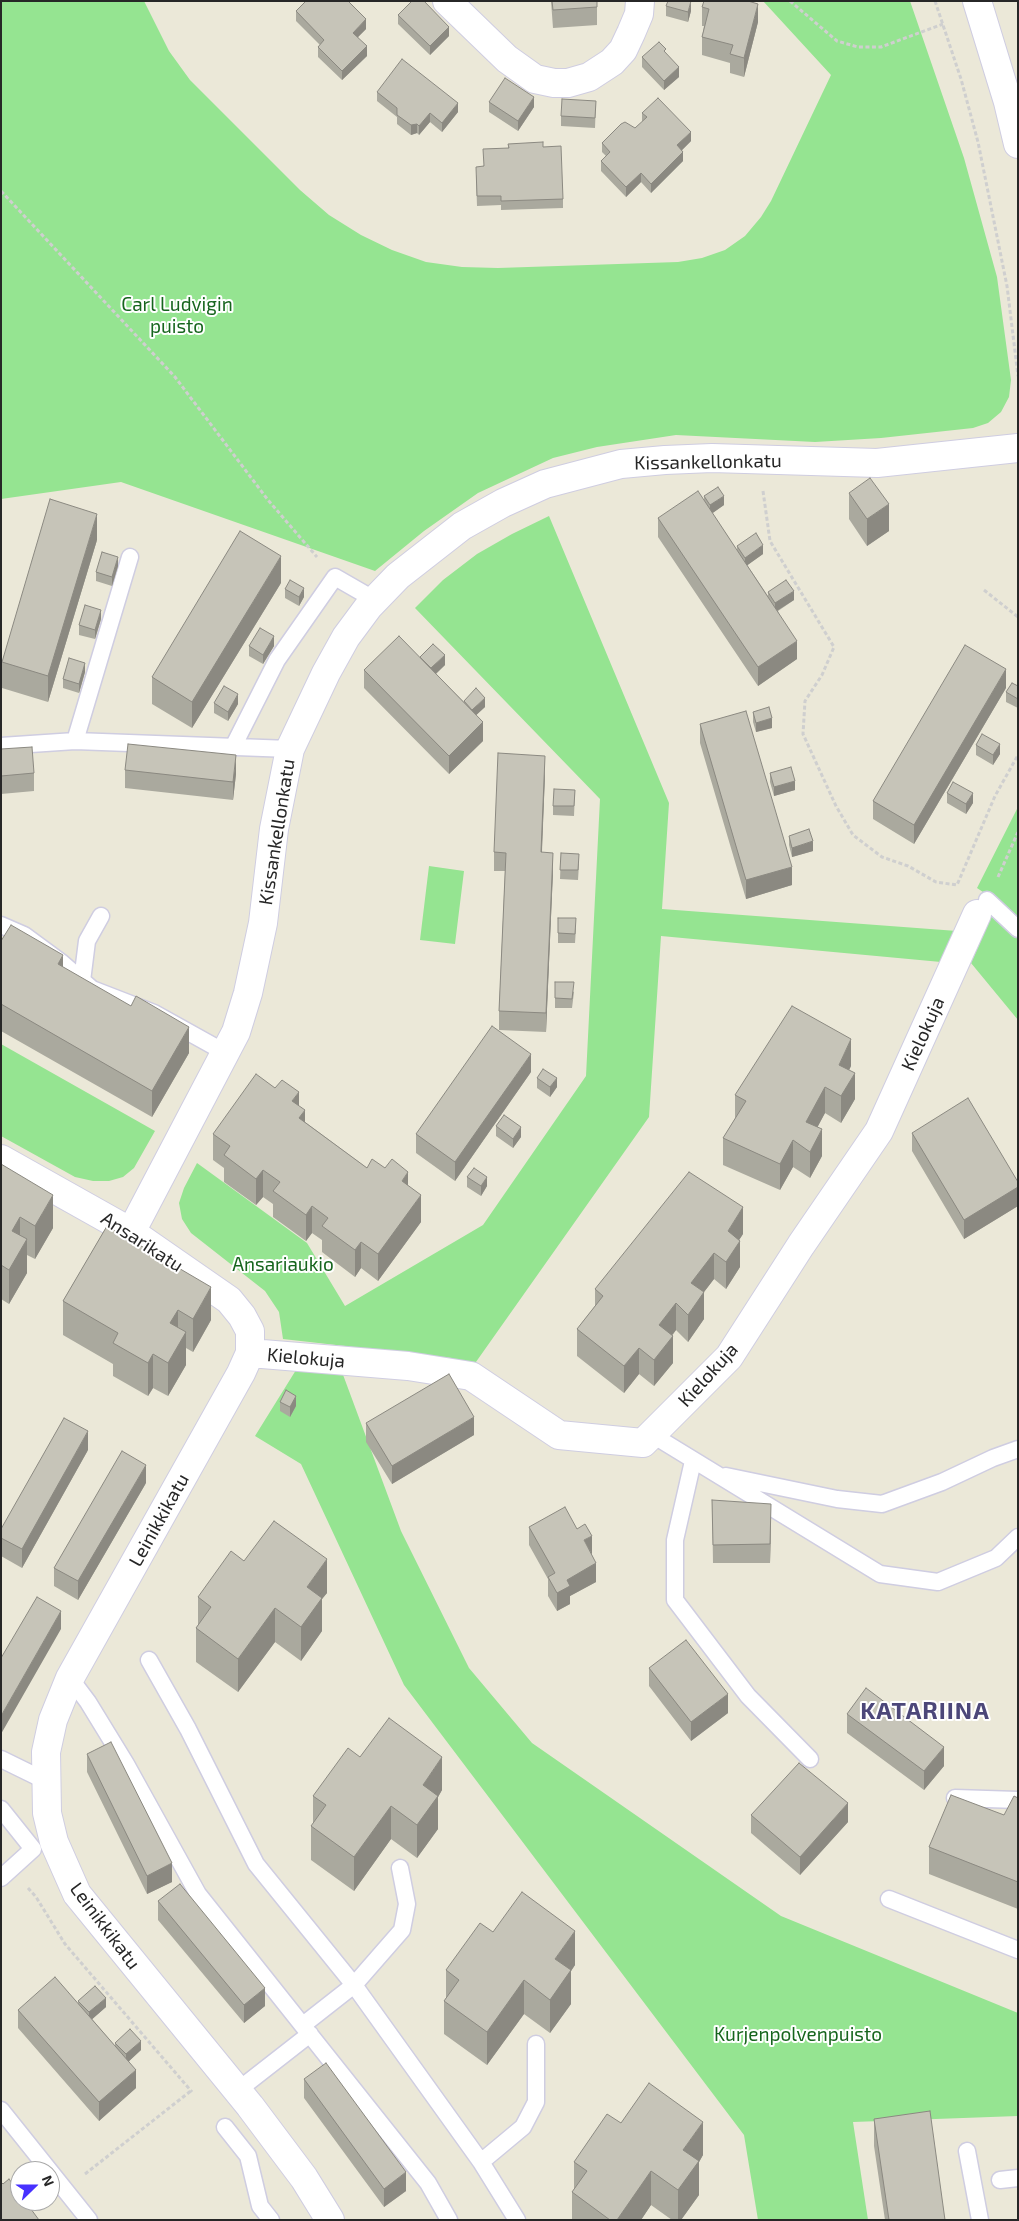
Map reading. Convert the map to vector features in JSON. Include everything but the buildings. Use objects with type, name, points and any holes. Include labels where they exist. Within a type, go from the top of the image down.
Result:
[{"type":"street","points":[[447,1],[507,59],[535,79],[554,84],[568,84],[589,77],[612,62],[623,50],[639,14],[640,1]]},
{"type":"street","points":[[977,1],[1008,102],[1018,144]]},
{"type":"street","name":"Kissankellonkatu","points":[[131,1232],[236,1032],[248,993],[263,922],[274,829],[290,748],[326,673],[346,637],[375,600],[398,576],[462,526],[545,484],[621,464],[712,458],[877,463],[1018,448]]},
{"type":"street","name":"Kielokuja","points":[[250,1353],[408,1366],[471,1376],[559,1435],[643,1442],[729,1357],[801,1245],[879,1131],[982,907]]},
{"type":"street","name":"Ansarikatu","points":[[1,1159],[131,1232],[229,1300],[242,1316],[250,1331],[250,1353]]},
{"type":"street","name":"Leinikkikatu","points":[[250,1353],[70,1678],[53,1720],[46,1752],[47,1813],[54,1842],[77,1894],[237,2091],[304,2178],[330,2220]]},
{"type":"lane","points":[[75,741],[130,557]]},
{"type":"lane","points":[[234,747],[277,660],[335,577],[375,600]]},
{"type":"lane","points":[[1,746],[75,741],[290,748]]},
{"type":"lane","points":[[982,907],[1018,929]]},
{"type":"lane","points":[[82,981],[87,941],[101,916]]},
{"type":"lane","points":[[1,925],[24,935],[62,963],[92,989],[154,1013],[226,1053]]},
{"type":"lane","points":[[651,1434],[711,1473],[880,1574],[938,1582],[996,1558],[1018,1537]]},
{"type":"lane","points":[[711,1473],[837,1499],[882,1504],[942,1482],[993,1458],[1018,1449]]},
{"type":"lane","points":[[694,1461],[675,1540],[675,1600],[748,1696],[810,1759]]},
{"type":"lane","points":[[149,1660],[188,1729],[256,1864],[354,1985],[481,2162],[517,2220]]},
{"type":"lane","points":[[70,1678],[88,1702],[126,1764],[198,1894],[428,2183],[449,2220]]},
{"type":"lane","points":[[1,1759],[46,1781]]},
{"type":"lane","points":[[955,1798],[1018,1800]]},
{"type":"lane","points":[[1,1810],[33,1849],[1,1878]]},
{"type":"lane","points":[[237,2091],[307,2030],[354,1985],[402,1930],[407,1904],[400,1868]]},
{"type":"lane","points":[[889,1899],[1018,1950]]},
{"type":"lane","points":[[481,2162],[523,2127],[536,2102],[536,2044]]},
{"type":"lane","points":[[1,2110],[89,2220]]},
{"type":"lane","points":[[225,2127],[248,2156],[260,2206],[271,2220]]},
{"type":"lane","points":[[967,2151],[980,2220]]},
{"type":"lane","points":[[1000,2180],[1018,2178]]},
{"type":"path","points":[[790,1],[837,40],[858,47],[881,47],[943,24]]},
{"type":"path","points":[[935,1],[961,79],[978,142],[1007,286],[1018,376]]},
{"type":"path","points":[[1,191],[175,377],[268,500],[335,577]]},
{"type":"path","points":[[761,483],[770,541],[834,647],[822,675],[805,701],[803,734],[836,806],[853,834],[882,857],[908,866],[936,882],[957,885],[995,796],[1018,755]]},
{"type":"path","points":[[984,590],[1018,617]]},
{"type":"path","points":[[36,1897],[65,1944],[192,2092]]},
{"type":"path","points":[[192,2085],[192,2092]]},
{"type":"path","points":[[65,2189],[192,2092]]},
{"type":"green space","name":"Carl Ludvigin puisto","points":[[1,1],[144,1],[169,51],[190,80],[300,190],[329,215],[361,235],[392,250],[426,262],[462,267],[498,268],[678,262],[702,258],[725,250],[745,236],[761,217],[771,201],[831,75],[763,1],[910,1],[964,158],[997,277],[1011,380],[1009,397],[1001,412],[988,423],[973,428],[881,438],[815,442],[676,435],[597,447],[553,458],[478,493],[424,531],[375,571],[121,482],[1,499]]},
{"type":"green space","name":"Ansariaukio","points":[[549,516],[669,803],[662,909],[957,931],[941,962],[661,936],[649,1117],[471,1369],[451,1358],[283,1339],[279,1312],[265,1291],[191,1233],[182,1219],[179,1203],[184,1188],[197,1163],[307,1243],[345,1306],[483,1225],[586,1076],[600,799],[415,608],[443,580],[477,554]]},
{"type":"green space","points":[[1018,807],[1018,1020],[971,963],[998,902],[977,888]]},
{"type":"green space","points":[[429,866],[464,871],[455,944],[420,940]]},
{"type":"green space","points":[[1,1044],[155,1131],[134,1168],[123,1177],[109,1181],[93,1181],[75,1177],[1,1136]]},
{"type":"green space","name":"Kurjenpolvenpuisto","points":[[296,1370],[342,1372],[401,1531],[469,1668],[532,1743],[781,1916],[1018,2013],[1018,2116],[853,2122],[868,2220],[758,2220],[744,2135],[404,1685],[301,1464],[255,1436]]},
{"type":"district","name":"KATARIINA","points":[[925,1711]]}]
